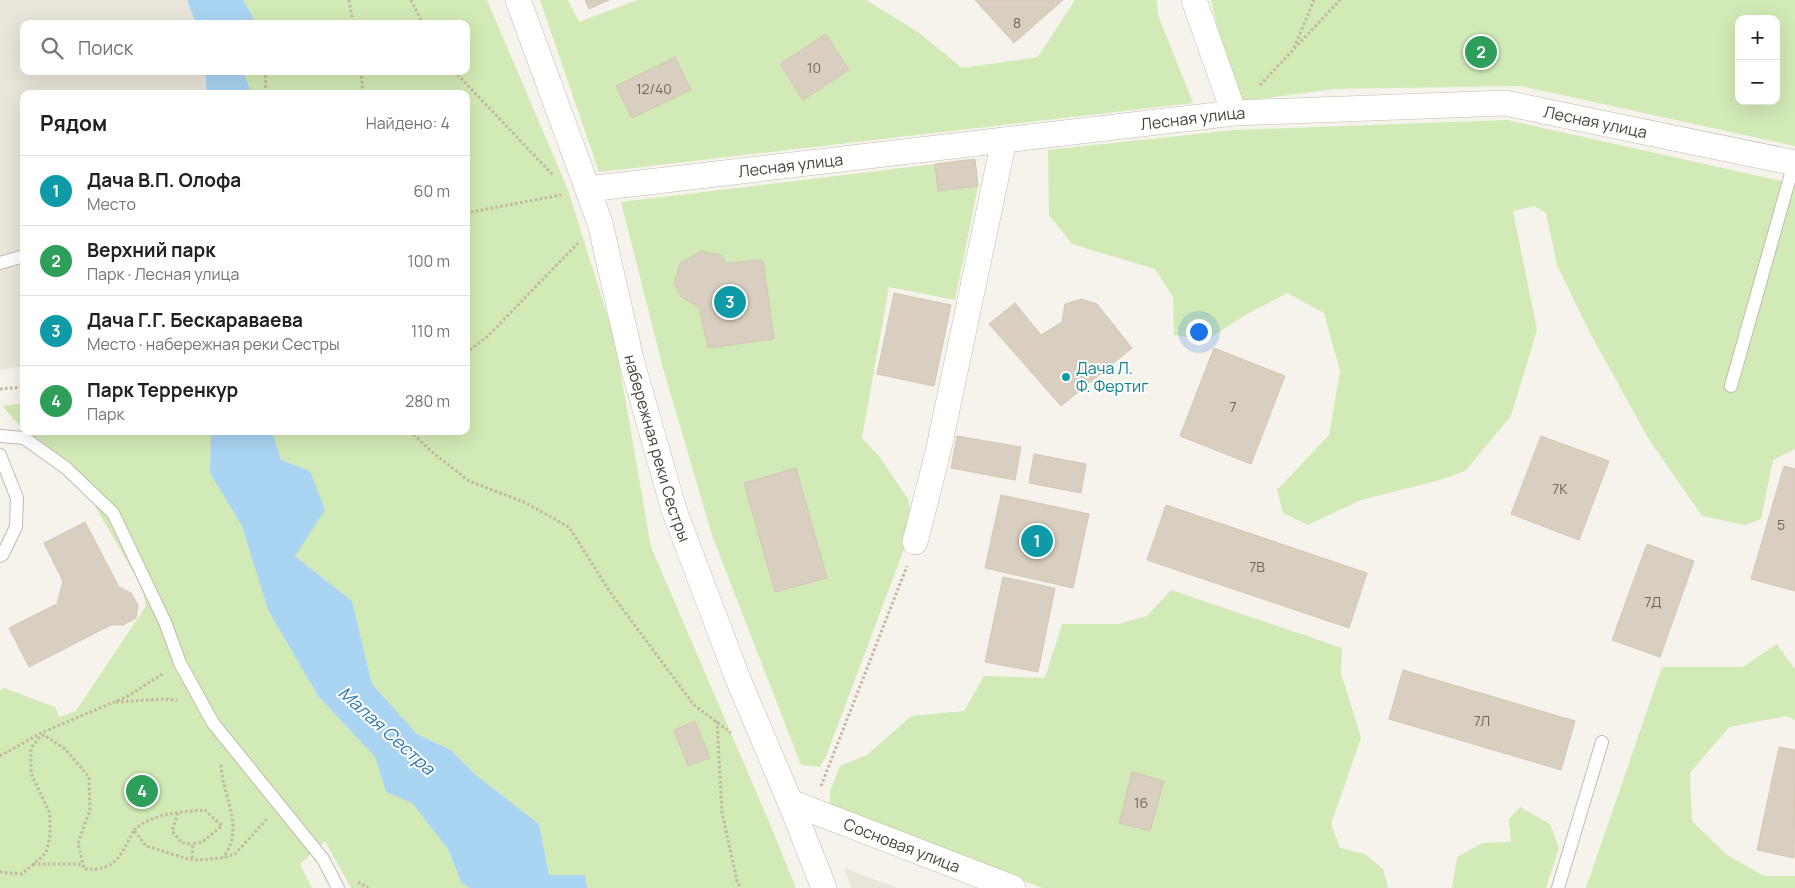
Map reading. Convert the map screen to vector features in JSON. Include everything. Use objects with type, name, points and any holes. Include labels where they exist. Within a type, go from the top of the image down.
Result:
[{"type":"street","name":"набережная реки Сестры","points":[[518,0],[600,223],[632,363],[674,510],[738,679],[801,806],[824,888]]},
{"type":"street","points":[[1194,0],[1234,113]]},
{"type":"street","name":"Лесная улица","points":[[588,189],[1234,113],[1505,103],[1794,163]]},
{"type":"street","points":[[911,553],[938,452],[1004,140]]},
{"type":"street","name":"Сосновая улица","points":[[801,806],[1013,888]]},
{"type":"lane","points":[[1731,386],[1794,163]]},
{"type":"lane","points":[[0,262],[20,257]]},
{"type":"lane","points":[[0,436],[24,438],[66,468],[113,514],[165,622],[180,663],[215,725],[323,859],[338,888]]},
{"type":"lane","points":[[0,455],[17,498],[16,527],[3,554],[0,556]]},
{"type":"lane","points":[[1558,888],[1602,742]]},
{"type":"path","points":[[349,0],[352,20]]},
{"type":"path","points":[[411,0],[421,20]]},
{"type":"path","points":[[1292,51],[1314,0]]},
{"type":"path","points":[[1234,113],[1340,0]]},
{"type":"path","points":[[265,75],[265,90]]},
{"type":"path","points":[[362,75],[363,90]]},
{"type":"path","points":[[458,75],[554,176]]},
{"type":"path","points":[[470,212],[588,189]]},
{"type":"path","points":[[470,350],[487,337],[600,223]]},
{"type":"path","points":[[0,389],[20,387]]},
{"type":"path","points":[[414,435],[469,481],[524,502],[569,527],[610,592],[694,705],[737,737]]},
{"type":"path","points":[[801,806],[911,553]]},
{"type":"path","points":[[0,756],[42,734],[128,696],[180,663]]},
{"type":"path","points":[[113,702],[165,699],[182,701],[207,711]]},
{"type":"path","points":[[717,721],[722,812],[736,881],[740,888]]},
{"type":"path","points":[[215,725],[220,749],[221,770],[228,796],[234,834],[223,858]]},
{"type":"path","points":[[42,734],[65,749],[89,777],[90,810],[78,843],[84,869],[99,870],[111,866],[122,852],[134,830],[142,823],[150,820],[178,813],[205,810],[222,826],[202,842],[193,844],[182,843],[172,831],[178,813]]},
{"type":"path","points":[[0,872],[22,874],[46,853],[50,836],[50,814],[31,773],[31,748],[42,734]]},
{"type":"path","points":[[134,830],[146,846],[192,859],[223,858],[235,854],[279,805]]},
{"type":"path","points":[[192,859],[193,844]]},
{"type":"path","points":[[33,864],[82,864]]},
{"type":"shaded area","points":[[0,0],[187,0],[194,20],[20,20],[20,75],[205,75],[207,90],[20,90],[20,367],[0,370]]},
{"type":"shaded area","points":[[844,868],[898,888],[851,888]]},
{"type":"green space","points":[[243,0],[487,0],[568,190],[615,340],[651,547],[796,888],[587,888],[585,875],[549,875],[539,824],[476,775],[451,750],[417,734],[372,684],[352,601],[295,556],[310,471],[281,460],[273,435],[470,435],[470,90],[250,90],[245,75],[470,75],[470,20],[252,20],[254,17]]},
{"type":"green space","points":[[540,0],[568,0],[579,22],[637,0],[866,0],[918,32],[962,68],[1038,57],[1075,0],[1157,0],[1158,15],[1193,103],[599,172]]},
{"type":"green space","points":[[1211,0],[1795,0],[1795,146],[1521,86],[1334,89],[1235,102]]},
{"type":"green space","points":[[1507,120],[1795,184],[1795,449],[1773,460],[1761,519],[1745,525],[1702,516],[1648,438],[1589,331],[1557,265],[1546,213],[1534,206],[1513,211],[1537,330],[1511,416],[1465,471],[1440,480],[1361,500],[1308,525],[1283,513],[1277,490],[1329,435],[1340,371],[1324,313],[1287,293],[1247,314],[1207,340],[1174,335],[1173,297],[1155,269],[1072,244],[1049,215],[1048,150],[1234,130]]},
{"type":"green space","points":[[935,164],[938,191],[978,186],[955,300],[889,287],[862,438],[879,456],[908,499],[913,525],[827,754],[820,767],[801,765],[712,535],[663,368],[621,202]]},
{"type":"green space","points":[[20,404],[20,426],[2,406]]},
{"type":"green space","points":[[29,435],[211,435],[210,473],[242,525],[268,610],[318,696],[375,757],[386,791],[412,803],[448,849],[461,882],[469,888],[351,888],[325,841],[300,864],[312,888],[0,888],[0,690],[4,688],[55,707],[59,717],[76,711],[146,606],[142,587],[85,489]]},
{"type":"green space","points":[[1171,590],[1342,648],[1341,673],[1361,738],[1331,824],[1340,848],[1365,854],[1383,869],[1388,888],[1042,888],[830,808],[830,791],[840,766],[867,755],[911,716],[964,711],[984,676],[1045,678],[1062,624],[1118,624],[1147,616]]},
{"type":"green space","points":[[1777,644],[1795,669],[1795,720],[1787,716],[1729,727],[1690,773],[1692,821],[1727,855],[1764,876],[1795,876],[1795,888],[1586,888],[1662,667],[1743,667]]},
{"type":"green space","points":[[1520,807],[1550,824],[1559,848],[1546,888],[1452,888],[1457,857],[1482,843],[1511,842],[1509,819]]},
{"type":"water","points":[[187,0],[243,0],[254,18],[253,20],[194,20]]},
{"type":"water","points":[[205,75],[245,75],[250,90],[207,90]]},
{"type":"water","name":"Малая Сестра","points":[[211,435],[273,435],[281,460],[310,471],[325,510],[295,556],[352,601],[372,684],[417,734],[451,750],[476,775],[539,824],[549,875],[585,875],[587,888],[469,888],[461,882],[448,849],[412,803],[386,792],[375,757],[318,696],[268,610],[242,526],[210,473]]},
{"type":"building","points":[[585,0],[609,0],[589,9]]},
{"type":"building","points":[[975,0],[1063,0],[1014,43]]},
{"type":"building","points":[[826,34],[849,70],[803,100],[780,64]]},
{"type":"building","points":[[675,57],[691,90],[632,118],[616,86]]},
{"type":"building","points":[[975,159],[978,186],[938,191],[935,164]]},
{"type":"building","points":[[701,251],[721,255],[726,263],[763,260],[774,339],[708,348],[699,307],[681,297],[674,283],[680,263]]},
{"type":"building","points":[[894,293],[951,305],[934,386],[877,374]]},
{"type":"building","name":"Дача Л. Ф. Фертиг","points":[[1082,299],[1097,304],[1132,348],[1061,406],[989,324],[1015,303],[1041,335],[1062,322],[1065,304]]},
{"type":"building","points":[[1214,348],[1285,376],[1251,464],[1180,436]]},
{"type":"building","points":[[957,436],[1021,447],[1015,480],[951,468]]},
{"type":"building","points":[[1541,436],[1609,461],[1579,540],[1511,514]]},
{"type":"building","points":[[1034,454],[1086,464],[1081,493],[1029,483]]},
{"type":"building","points":[[1784,466],[1795,469],[1795,591],[1751,579]]},
{"type":"building","points":[[796,468],[827,578],[775,592],[744,483]]},
{"type":"building","points":[[1001,495],[1089,514],[1073,588],[985,568]]},
{"type":"building","points":[[1166,505],[1367,573],[1349,628],[1147,560]]},
{"type":"building","points":[[85,522],[119,587],[131,593],[138,605],[136,618],[123,625],[111,625],[29,667],[9,628],[57,604],[63,581],[44,543]]},
{"type":"building","points":[[1647,544],[1694,561],[1660,657],[1612,640]]},
{"type":"building","points":[[1003,577],[1055,588],[1038,672],[985,662]]},
{"type":"building","points":[[1403,670],[1575,721],[1561,770],[1389,719]]},
{"type":"building","points":[[695,721],[710,758],[688,766],[674,730]]},
{"type":"building","points":[[1779,747],[1795,750],[1794,858],[1757,850]]},
{"type":"building","points":[[1132,772],[1164,781],[1150,831],[1119,823]]},
{"type":"place","name":"Верхний парк","points":[[1481,52]]},
{"type":"place","name":"Дача Г.Г. Бескараваева","points":[[730,302]]},
{"type":"place","name":"Дача Л. Ф. Фертиг","points":[[1066,377]]},
{"type":"place","name":"Дача В.П. Олофа","points":[[1037,541]]},
{"type":"place","name":"Парк Терренкур","points":[[142,791]]}]
